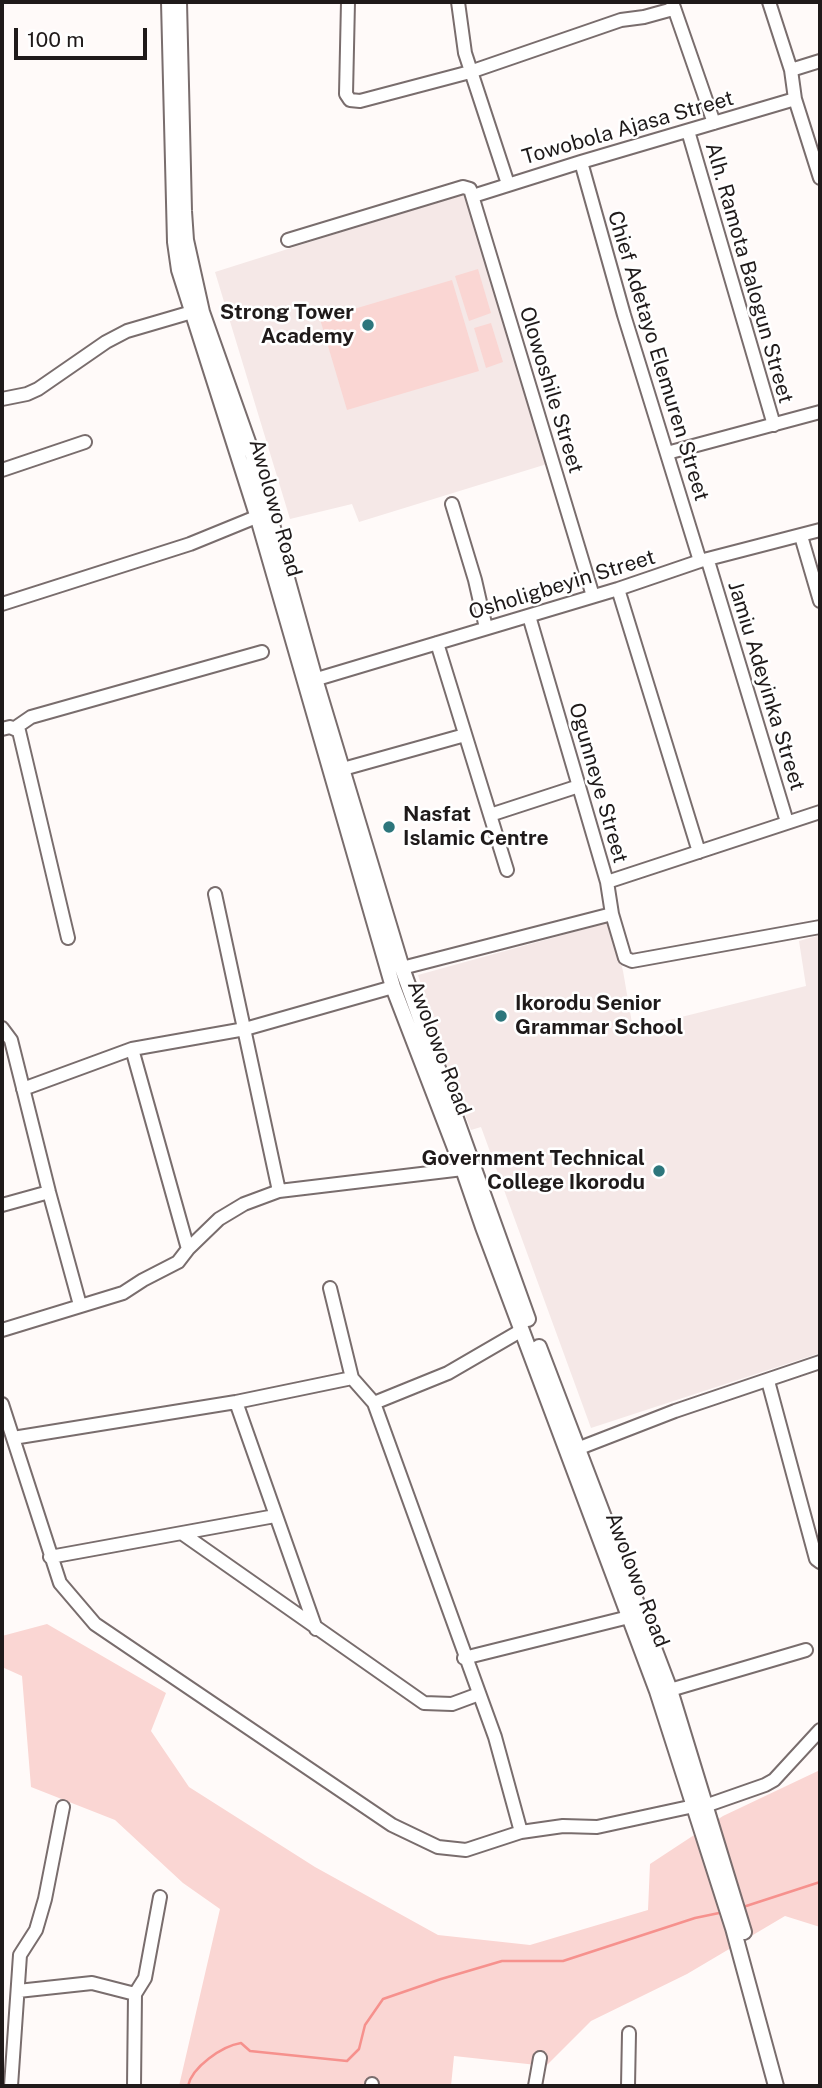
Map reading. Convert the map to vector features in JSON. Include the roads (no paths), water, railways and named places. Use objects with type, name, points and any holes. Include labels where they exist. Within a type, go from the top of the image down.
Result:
[{"type":"main road","name":"Awolowo Road","points":[[169,2],[175,242],[179,270],[262,514],[393,987],[463,1169],[481,1203],[670,1690],[699,1806]]},
{"type":"main road","name":"Awolowo Road","points":[[179,2],[186,240],[202,312],[253,456],[262,514]]},
{"type":"main road","name":"Awolowo Road","points":[[310,681],[343,769],[402,968],[522,1330],[699,1806],[786,2086]]},
{"type":"main road","name":"Awolowo Road","points":[[737,1927],[776,2086]]},
{"type":"street","points":[[348,2],[346,94],[351,100],[360,101],[470,72],[593,28],[672,5],[715,123]]},
{"type":"street","points":[[458,2],[470,72],[508,184]]},
{"type":"street","points":[[769,2],[790,70],[795,99],[820,176]]},
{"type":"street","points":[[790,70],[820,61]]},
{"type":"street","name":"Towobola Ajasa Street","points":[[473,196],[795,99]]},
{"type":"street","name":"Alh. Ramota Balogun Street","points":[[688,131],[774,425]]},
{"type":"street","name":"Chief Adetayo Elemuren Street","points":[[581,162],[624,315],[704,561]]},
{"type":"street","points":[[288,240],[463,187],[470,189],[473,196]]},
{"type":"street","name":"Olowoshile Street","points":[[473,196],[593,596]]},
{"type":"street","points":[[2,399],[38,389],[106,342],[127,331],[192,312]]},
{"type":"street","points":[[667,453],[820,412]]},
{"type":"street","points":[[2,470],[85,442]]},
{"type":"street","points":[[452,504],[486,628]]},
{"type":"street","points":[[2,604],[190,544],[262,514]]},
{"type":"street","name":"Osholigbeyin Street","points":[[310,681],[704,561],[820,530]]},
{"type":"street","points":[[801,536],[820,601]]},
{"type":"street","name":"Jamiu Adeyinka Street","points":[[704,561],[787,822]]},
{"type":"street","points":[[618,589],[699,852]]},
{"type":"street","name":"Ogunneye Street","points":[[528,616],[607,882],[612,914],[625,958],[628,961],[820,927]]},
{"type":"street","points":[[436,643],[507,870]]},
{"type":"street","points":[[8,729],[31,716],[262,652]]},
{"type":"street","points":[[8,729],[19,731],[68,938]]},
{"type":"street","points":[[343,769],[465,735]]},
{"type":"street","points":[[489,815],[579,786]]},
{"type":"street","points":[[607,882],[820,812]]},
{"type":"street","points":[[215,894],[279,1191]]},
{"type":"street","points":[[402,968],[612,914]]},
{"type":"street","points":[[23,1089],[132,1049],[245,1029],[393,987]]},
{"type":"street","points":[[2,1028],[11,1040],[80,1305]]},
{"type":"street","points":[[132,1049],[188,1249]]},
{"type":"street","points":[[2,1330],[123,1293],[178,1262],[219,1219],[244,1204],[279,1191],[463,1169]]},
{"type":"street","points":[[2,1205],[49,1192]]},
{"type":"street","points":[[330,1288],[352,1378],[374,1403],[464,1658],[495,1737],[521,1832]]},
{"type":"street","points":[[374,1403],[448,1373],[522,1330]]},
{"type":"street","points":[[577,1449],[675,1411],[820,1362]]},
{"type":"street","points":[[13,1438],[236,1402],[352,1378]]},
{"type":"street","points":[[768,1381],[816,1559],[820,1562]]},
{"type":"street","points":[[236,1402],[316,1629]]},
{"type":"street","points":[[2,1405],[60,1583],[95,1624],[392,1825],[425,1843],[453,1850],[466,1850],[521,1832],[563,1826],[597,1827],[699,1806],[774,1780],[820,1730]]},
{"type":"street","points":[[50,1557],[275,1516]]},
{"type":"street","points":[[183,1534],[424,1703],[452,1704],[479,1694]]},
{"type":"street","points":[[464,1658],[629,1617]]},
{"type":"street","points":[[670,1690],[806,1650]]},
{"type":"street","points":[[11,2086],[20,1955],[36,1930],[64,1807]]},
{"type":"street","points":[[134,2086],[135,1994],[145,1978],[160,1896]]},
{"type":"street","points":[[18,1991],[92,1983],[135,1994]]},
{"type":"street","points":[[628,2086],[629,2033]]},
{"type":"street","points":[[535,2086],[540,2058]]},
{"type":"waterway","points":[[740,1908],[820,1882]]},
{"type":"waterway","points":[[188,2086],[195,2072],[209,2058],[225,2048],[241,2043],[250,2051],[347,2061],[359,2049],[365,2025],[383,1999],[502,1961],[563,1961],[695,1918],[724,1912]]},
{"type":"place","name":"Strong Tower Academy","points":[[368,325]]},
{"type":"place","name":"Nasfat Islamic Centre","points":[[389,827]]},
{"type":"place","name":"Ikorodu Senior Grammar School","points":[[501,1016]]},
{"type":"place","name":"Government Technical College Ikorodu","points":[[659,1171]]}]
